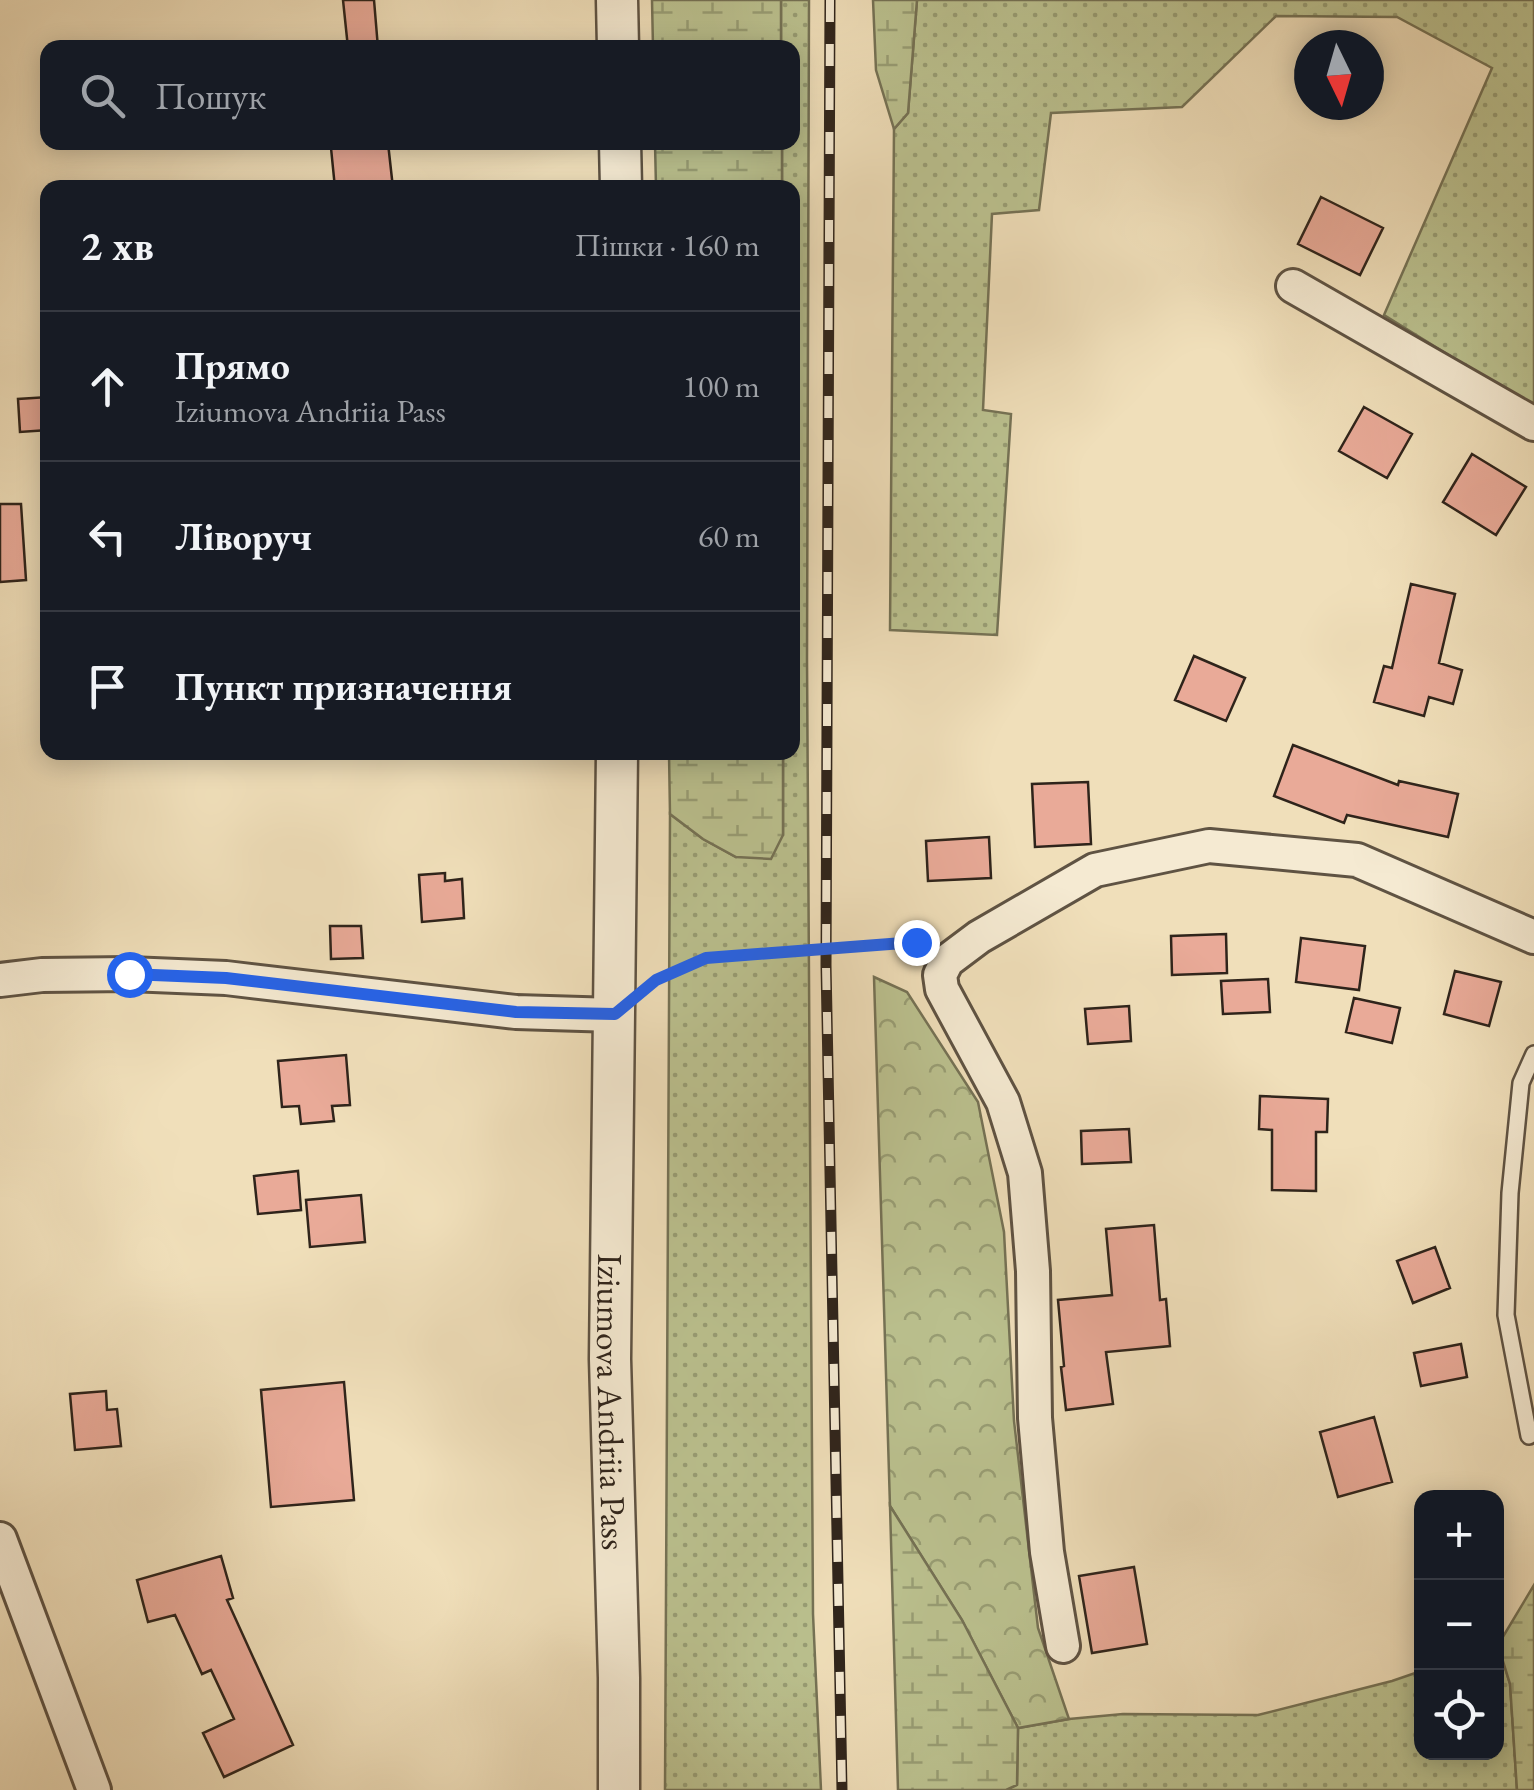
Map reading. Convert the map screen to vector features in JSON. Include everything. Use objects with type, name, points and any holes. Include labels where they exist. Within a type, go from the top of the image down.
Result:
[{"type":"street","points":[[618,0],[618,40]]},
{"type":"street","points":[[620,150],[621,180]]},
{"type":"street","points":[[1293,286],[1534,424]]},
{"type":"street","name":"Iziumova Andriia Pass","points":[[617,760],[610,1358],[619,1790]]},
{"type":"street","points":[[1063,1646],[1047,1552],[1035,1418],[1033,1271],[1025,1174],[1004,1102],[942,989],[940,975],[947,960],[979,937],[1095,870],[1208,846],[1358,860],[1534,937]]},
{"type":"street","points":[[0,980],[42,975],[129,974],[226,978],[516,1012],[615,1014]]},
{"type":"street","points":[[0,1539],[94,1790]]},
{"type":"lane","points":[[1529,1436],[1506,1316],[1510,1193],[1519,1102],[1521,1084],[1534,1054]]},
{"type":"path","points":[[615,1014],[656,980],[706,958],[916,942],[947,960]]},
{"type":"green space","points":[[652,0],[781,0],[781,40],[653,40]]},
{"type":"green space","points":[[781,0],[809,0],[807,660],[813,1614],[821,1790],[665,1790],[670,814],[736,857],[783,835],[783,760],[800,760],[800,180],[782,180],[782,150],[800,150],[800,40],[781,40]]},
{"type":"green space","points":[[873,0],[917,0],[908,113],[894,129],[876,70]]},
{"type":"green space","points":[[917,0],[1534,0],[1534,408],[1384,315],[1492,68],[1397,17],[1276,16],[1182,107],[1051,113],[1039,210],[992,214],[983,410],[1011,414],[997,635],[890,630],[894,129],[908,113]]},
{"type":"green space","points":[[655,150],[782,150],[782,180],[656,180]]},
{"type":"green space","points":[[669,760],[783,760],[783,835],[771,859],[736,857],[670,814]]},
{"type":"green space","points":[[874,977],[907,992],[978,1102],[1004,1232],[1014,1421],[1038,1628],[1069,1719],[1018,1728],[962,1620],[890,1506]]},
{"type":"green space","points":[[890,1506],[962,1620],[1018,1728],[1017,1785],[1006,1790],[898,1790]]},
{"type":"green space","points":[[1534,1585],[1534,1790],[1517,1790],[1504,1635]]},
{"type":"green space","points":[[1504,1664],[1510,1684],[1517,1790],[1006,1790],[1017,1784],[1018,1728],[1123,1714],[1258,1715],[1414,1673],[1414,1760],[1504,1760]]},
{"type":"building","points":[[343,0],[374,0],[377,40],[347,40]]},
{"type":"building","points":[[331,150],[389,150],[392,180],[334,180]]},
{"type":"building","points":[[1321,197],[1383,228],[1360,275],[1298,244]]},
{"type":"building","points":[[40,398],[40,431],[20,432],[18,399]]},
{"type":"building","points":[[1364,407],[1412,434],[1387,478],[1339,451]]},
{"type":"building","points":[[1472,454],[1526,487],[1496,535],[1443,502]]},
{"type":"building","points":[[0,504],[21,504],[26,580],[0,582]]},
{"type":"building","points":[[1411,584],[1455,594],[1439,663],[1462,670],[1453,704],[1429,697],[1424,716],[1374,702],[1384,666],[1392,668]]},
{"type":"building","points":[[1194,656],[1245,678],[1226,721],[1175,700]]},
{"type":"building","points":[[1293,745],[1398,785],[1399,781],[1458,794],[1448,837],[1347,815],[1344,823],[1274,796]]},
{"type":"building","points":[[1088,782],[1091,844],[1035,847],[1032,784]]},
{"type":"building","points":[[989,837],[991,878],[928,881],[926,841]]},
{"type":"building","points":[[445,873],[445,881],[462,879],[464,918],[422,922],[419,875]]},
{"type":"building","points":[[330,926],[361,926],[363,958],[331,959]]},
{"type":"building","points":[[1226,934],[1227,973],[1172,975],[1171,936]]},
{"type":"building","points":[[1301,938],[1365,946],[1359,990],[1296,982]]},
{"type":"building","points":[[1455,971],[1501,982],[1489,1026],[1444,1014]]},
{"type":"building","points":[[1268,979],[1270,1012],[1223,1014],[1221,981]]},
{"type":"building","points":[[1354,998],[1400,1008],[1392,1043],[1346,1032]]},
{"type":"building","points":[[1129,1006],[1131,1041],[1088,1044],[1085,1009]]},
{"type":"building","points":[[346,1055],[350,1105],[332,1106],[334,1121],[301,1124],[299,1106],[282,1107],[278,1061]]},
{"type":"building","points":[[1260,1096],[1328,1099],[1327,1132],[1316,1132],[1316,1191],[1272,1190],[1272,1130],[1259,1129]]},
{"type":"building","points":[[1129,1129],[1131,1162],[1082,1164],[1081,1131]]},
{"type":"building","points":[[298,1171],[301,1210],[258,1214],[254,1176]]},
{"type":"building","points":[[361,1195],[365,1242],[310,1247],[306,1200]]},
{"type":"building","points":[[1154,1225],[1160,1300],[1166,1299],[1170,1346],[1106,1352],[1113,1404],[1066,1410],[1058,1300],[1112,1295],[1106,1229]]},
{"type":"building","points":[[1435,1247],[1450,1288],[1413,1303],[1397,1261]]},
{"type":"building","points":[[1461,1344],[1467,1377],[1421,1386],[1414,1353]]},
{"type":"building","points":[[344,1382],[354,1500],[271,1507],[261,1390]]},
{"type":"building","points":[[106,1391],[107,1410],[117,1409],[121,1446],[75,1450],[70,1394]]},
{"type":"building","points":[[1374,1417],[1392,1482],[1338,1497],[1320,1432]]},
{"type":"building","points":[[221,1556],[233,1598],[227,1600],[293,1745],[224,1777],[203,1733],[234,1719],[211,1670],[202,1674],[175,1615],[148,1622],[137,1580]]},
{"type":"building","points":[[1134,1567],[1147,1644],[1092,1653],[1079,1576]]},
{"type":"railway","points":[[830,0],[826,965],[842,1790]]},
{"type":"route","points":[[129,974],[226,978],[516,1012],[615,1014],[656,980],[706,958],[916,942]]}]
